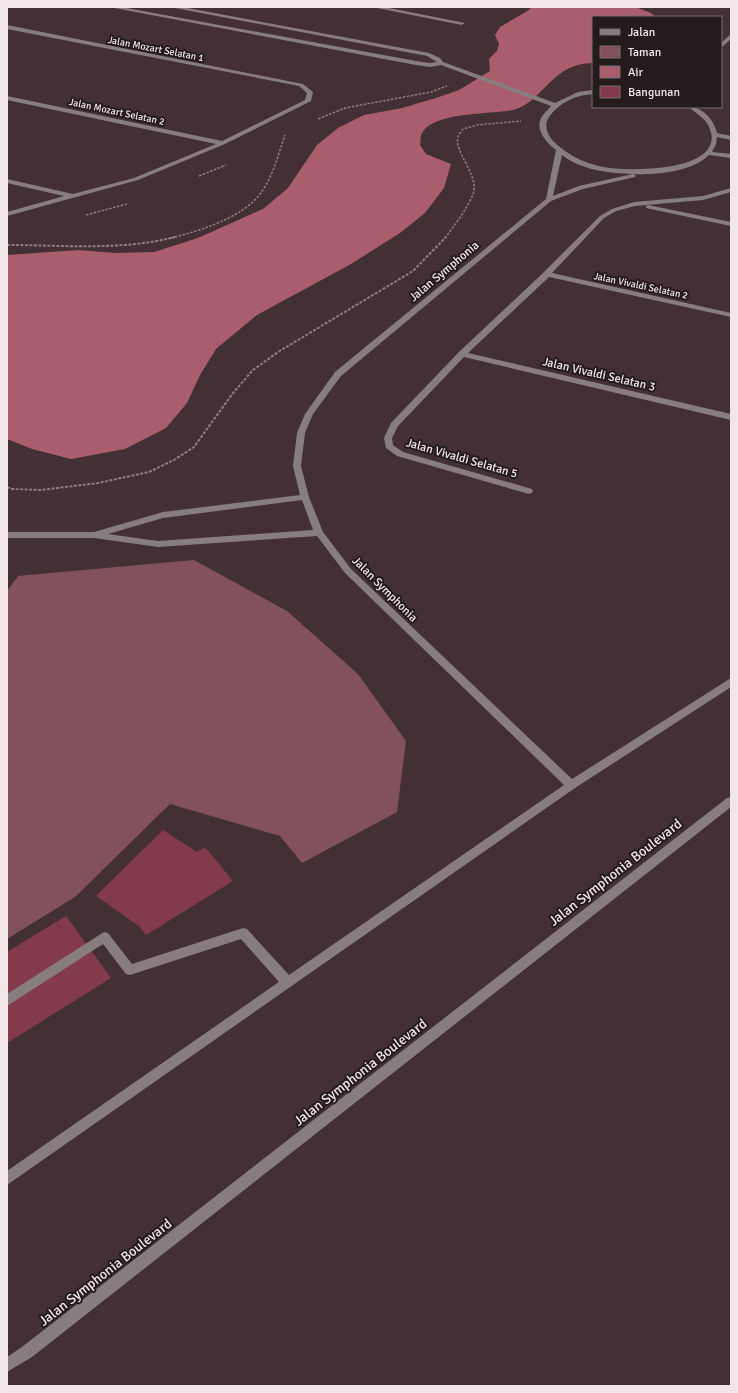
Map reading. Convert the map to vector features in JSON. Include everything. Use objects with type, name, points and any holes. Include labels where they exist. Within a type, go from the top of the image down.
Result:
[{"type":"street","points":[[112,7],[413,63],[430,65],[441,63]]},
{"type":"street","points":[[173,7],[428,55],[438,59],[441,63],[555,105]]},
{"type":"street","points":[[375,7],[462,23]]},
{"type":"street","points":[[216,26],[226,17]]},
{"type":"street","name":"Jalan Mozart Selatan 1","points":[[7,28],[301,85],[310,92],[308,101],[223,143]]},
{"type":"street","points":[[722,45],[731,36]]},
{"type":"street","points":[[592,92],[580,93],[555,105],[544,119],[545,135],[559,151],[583,163],[606,169],[646,173],[693,163],[708,153],[714,144],[715,135],[710,122],[693,108]]},
{"type":"street","name":"Jalan Mozart Selatan 2","points":[[7,98],[223,143]]},
{"type":"street","points":[[715,135],[731,138]]},
{"type":"street","points":[[7,214],[136,179],[223,143]]},
{"type":"street","points":[[549,200],[559,151]]},
{"type":"street","points":[[708,153],[731,156]]},
{"type":"street","name":"Jalan Symphonia","points":[[571,784],[348,571],[319,533],[305,497],[297,466],[301,434],[309,414],[338,374],[549,200],[581,187],[646,173]]},
{"type":"street","points":[[7,181],[74,196]]},
{"type":"street","points":[[462,354],[547,274],[602,217],[614,210],[634,204],[688,201],[731,190]]},
{"type":"street","points":[[634,204],[731,224]]},
{"type":"street","name":"Jalan Vivaldi Selatan 2","points":[[547,274],[731,314]]},
{"type":"street","name":"Jalan Vivaldi Selatan 3","points":[[462,354],[731,417]]},
{"type":"street","name":"Jalan Vivaldi Selatan 5","points":[[462,354],[394,425],[388,438],[389,446],[400,454],[529,491]]},
{"type":"street","points":[[94,535],[162,515],[305,497]]},
{"type":"street","points":[[7,535],[94,535],[158,544],[319,533]]},
{"type":"street","points":[[7,1179],[571,784],[731,682]]},
{"type":"street","name":"Jalan Symphonia Boulevard","points":[[7,1365],[26,1352],[731,801]]},
{"type":"street","points":[[7,1001],[104,937],[130,970],[243,933],[288,983]]},
{"type":"path","points":[[7,487],[12,489],[41,490],[98,483],[149,472],[174,460],[194,447],[233,393],[253,370],[278,352],[413,271],[448,234],[467,206],[474,190],[471,171],[460,147],[458,138],[463,129],[477,124],[544,119]]},
{"type":"path","points":[[7,245],[123,244],[168,239],[202,230],[234,215],[254,201],[268,183],[286,136]]},
{"type":"green space","points":[[194,560],[287,611],[358,674],[406,741],[397,812],[302,863],[280,836],[170,804],[75,897],[7,939],[7,591],[18,576]]},
{"type":"water","points":[[531,7],[635,7],[651,13],[654,16],[592,16],[592,63],[567,69],[557,76],[524,106],[503,112],[448,118],[436,122],[426,128],[421,136],[420,145],[426,154],[451,164],[444,188],[425,213],[400,233],[351,264],[257,315],[216,349],[200,375],[187,403],[166,428],[125,449],[71,459],[32,449],[7,439],[7,255],[79,250],[115,253],[154,252],[198,238],[263,209],[288,188],[317,145],[338,128],[364,115],[402,108],[459,90],[490,71],[489,59],[497,51],[499,44],[495,35],[500,27],[529,10]]},
{"type":"building","points":[[163,830],[197,852],[205,847],[233,881],[146,935],[139,926],[96,896]]},
{"type":"building","points":[[66,916],[111,978],[7,1043],[7,952]]}]
